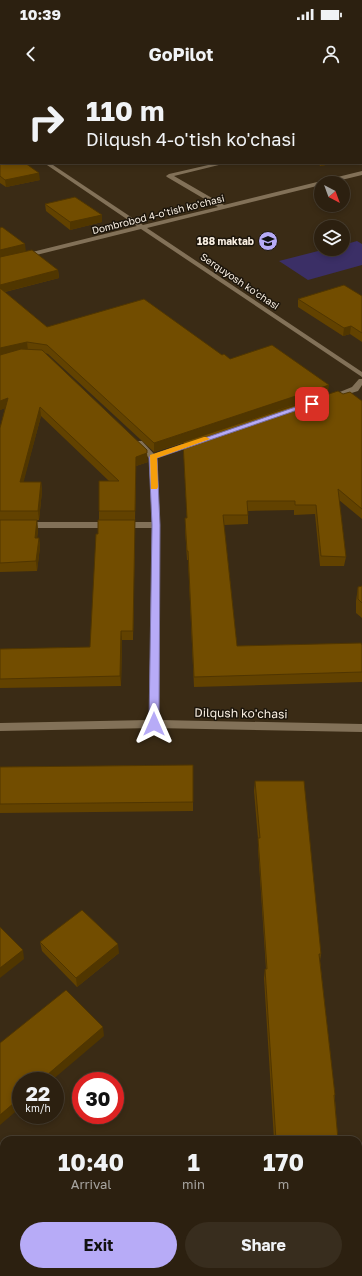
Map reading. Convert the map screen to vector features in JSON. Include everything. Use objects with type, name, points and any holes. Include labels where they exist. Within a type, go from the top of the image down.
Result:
[{"type":"street","name":"Serquyosh ko'chasi","points":[[49,164],[362,375]]},
{"type":"street","points":[[220,164],[169,176],[223,208]]},
{"type":"street","name":"Dombrobod 4-o'tish ko'chasi","points":[[350,176],[362,173]]},
{"type":"street","name":"Dombrobod 4-o'tish ko'chasi","points":[[0,262],[314,185]]},
{"type":"street","points":[[318,402],[356,389],[362,381]]},
{"type":"street","points":[[130,436],[153,457],[156,525],[154,724]]},
{"type":"street","points":[[153,457],[205,439]]},
{"type":"street","points":[[0,525],[156,525]]},
{"type":"street","name":"Dilqush ko'chasi","points":[[0,727],[154,724],[362,731]]},
{"type":"shaded area","points":[[357,241],[362,244],[362,265],[308,280],[279,261],[314,252],[314,256],[350,256],[350,243]]},
{"type":"building","points":[[0,164],[26,164],[39,173],[5,180],[0,176]]},
{"type":"building","points":[[75,197],[102,215],[70,222],[45,204]]},
{"type":"building","points":[[2,227],[25,244],[0,250],[0,228]]},
{"type":"building","points":[[32,250],[58,270],[0,285],[0,257]]},
{"type":"building","points":[[344,285],[362,296],[362,333],[351,326],[344,328],[298,299]]},
{"type":"building","points":[[0,288],[47,327],[144,299],[222,355],[224,354],[230,359],[272,345],[329,385],[154,443],[47,345],[27,342],[0,348]]},
{"type":"building","points":[[21,349],[42,350],[147,450],[147,453],[136,457],[135,511],[99,511],[99,481],[119,481],[40,407],[20,482],[41,482],[38,511],[0,511],[0,428],[8,398],[0,401],[0,355]]},
{"type":"building","points":[[338,391],[343,394],[350,392],[362,401],[362,509],[338,489],[346,557],[321,556],[316,505],[295,505],[295,501],[247,501],[248,515],[223,515],[237,646],[361,643],[362,672],[194,677],[185,518],[187,518],[183,442]]},
{"type":"building","points":[[0,520],[37,520],[35,538],[39,538],[36,561],[0,563]]},
{"type":"building","points":[[98,520],[135,520],[133,631],[121,631],[120,676],[0,679],[0,649],[90,647]]},
{"type":"building","points":[[362,586],[362,603],[358,599],[358,587]]},
{"type":"building","points":[[193,765],[193,802],[0,804],[0,767]]},
{"type":"building","points":[[255,781],[304,781],[321,954],[319,954],[335,1095],[338,1136],[276,1136],[258,838],[260,838]]},
{"type":"building","points":[[82,910],[118,944],[76,978],[40,942]]},
{"type":"building","points":[[0,927],[23,950],[0,968]]},
{"type":"building","points":[[66,990],[103,1027],[50,1072],[12,1072],[12,1105],[0,1115],[0,1043]]},
{"type":"slow traffic","points":[[154,487],[153,457],[206,439]]},
{"type":"place","name":"188 maktab","points":[[268,241]]},
{"type":"route","points":[[154,724],[156,525],[153,457],[312,404]]}]
